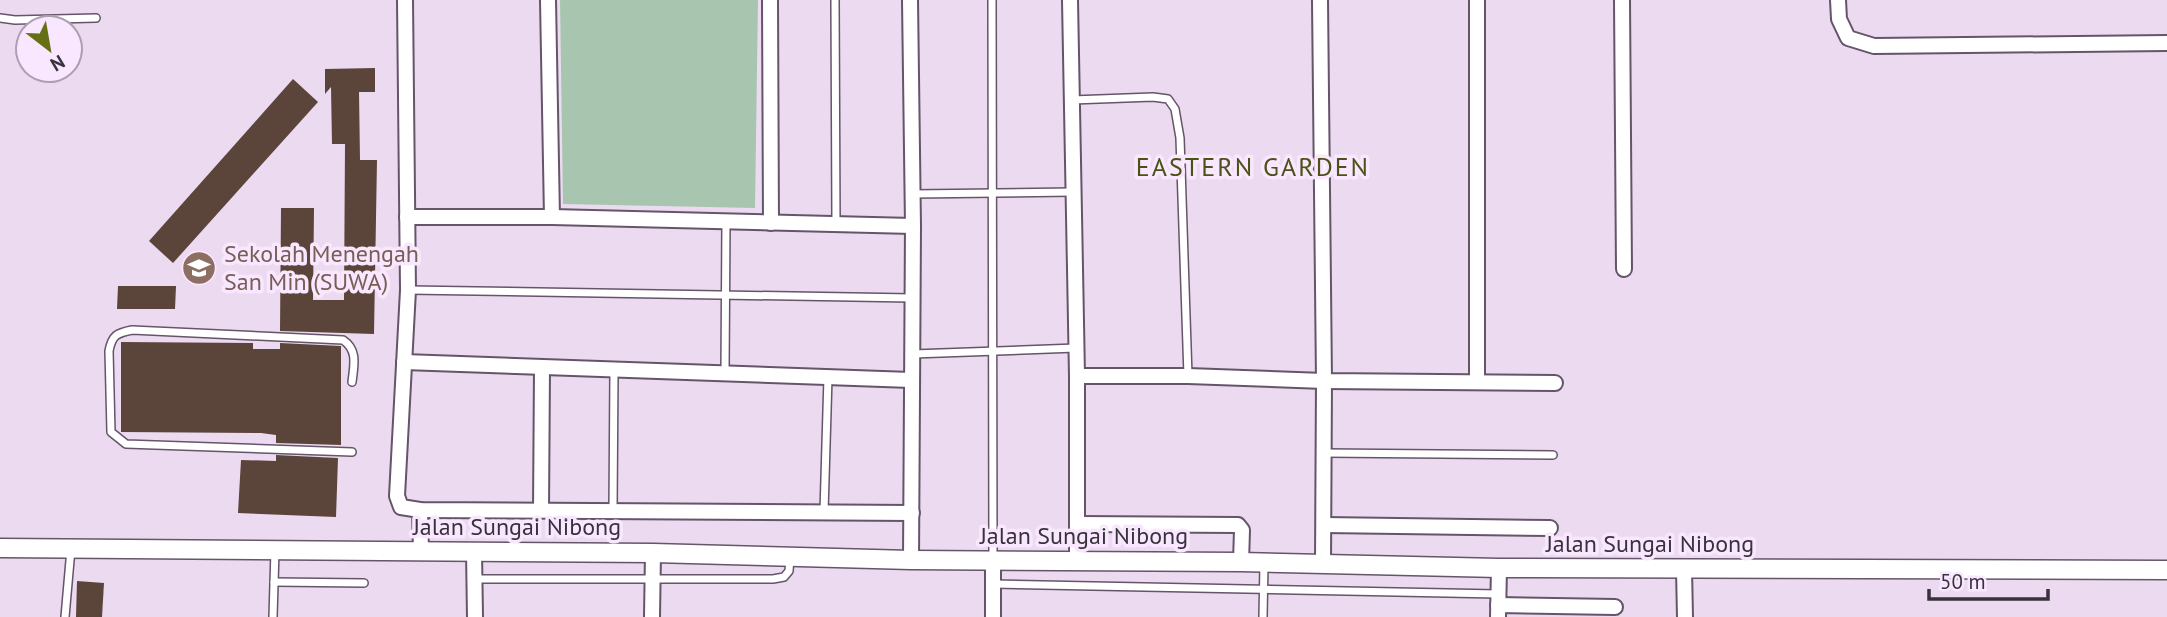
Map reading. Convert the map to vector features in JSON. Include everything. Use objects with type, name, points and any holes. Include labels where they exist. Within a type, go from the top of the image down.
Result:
[{"type":"street","points":[[405,0],[408,290],[397,496],[401,507],[420,510],[912,513]]},
{"type":"street","points":[[548,0],[552,218]]},
{"type":"street","points":[[770,0],[771,223]]},
{"type":"street","points":[[910,0],[913,226],[911,559]]},
{"type":"street","points":[[1070,0],[1077,376],[1077,559]]},
{"type":"street","points":[[1320,0],[1323,564]]},
{"type":"street","points":[[1477,0],[1477,381]]},
{"type":"street","points":[[1622,0],[1624,269]]},
{"type":"street","points":[[1838,0],[1839,19],[1848,38],[1874,46],[2167,43]]},
{"type":"street","points":[[407,217],[913,226]]},
{"type":"street","points":[[404,362],[911,380]]},
{"type":"street","points":[[541,510],[542,368]]},
{"type":"street","points":[[1077,376],[1555,383]]},
{"type":"street","points":[[420,510],[421,551]]},
{"type":"street","points":[[1077,524],[1238,525],[1242,530],[1241,562]]},
{"type":"street","points":[[1324,526],[1550,528]]},
{"type":"street","name":"Jalan Sungai Nibong","points":[[0,548],[653,552],[993,561],[1077,559],[1499,568],[2167,570]]},
{"type":"street","points":[[474,551],[475,617]]},
{"type":"street","points":[[652,617],[653,552]]},
{"type":"street","points":[[993,561],[993,617]]},
{"type":"street","points":[[1499,568],[1498,605],[1615,607]]},
{"type":"street","points":[[1684,569],[1685,617]]},
{"type":"lane","points":[[835,0],[836,224]]},
{"type":"lane","points":[[992,0],[993,561]]},
{"type":"lane","points":[[0,18],[96,18]]},
{"type":"lane","points":[[1072,100],[1153,97],[1168,99],[1175,108],[1180,138],[1188,376]]},
{"type":"lane","points":[[912,194],[1074,192]]},
{"type":"lane","points":[[725,373],[726,221]]},
{"type":"lane","points":[[408,290],[913,298]]},
{"type":"lane","points":[[352,382],[354,354],[351,345],[343,340],[132,330],[116,333],[111,339],[109,351],[111,432],[126,444],[352,452]]},
{"type":"lane","points":[[912,354],[1076,348]]},
{"type":"lane","points":[[613,510],[614,370]]},
{"type":"lane","points":[[824,513],[828,376]]},
{"type":"lane","points":[[1324,453],[1553,455]]},
{"type":"lane","points":[[65,617],[71,548]]},
{"type":"lane","points":[[273,617],[275,550]]},
{"type":"lane","points":[[475,579],[772,579],[784,577],[789,571],[790,556]]},
{"type":"lane","points":[[1264,562],[1264,617]]},
{"type":"lane","points":[[274,582],[364,583]]},
{"type":"lane","points":[[993,584],[1264,589],[1498,605]]},
{"type":"green space","points":[[560,0],[758,0],[755,208],[563,204]]},
{"type":"building","points":[[375,68],[375,92],[359,92],[360,160],[377,160],[374,334],[280,331],[281,208],[314,208],[313,300],[344,300],[345,144],[332,144],[331,87],[325,94],[325,69]]},
{"type":"building","points":[[293,79],[318,102],[173,263],[149,241]]},
{"type":"building","points":[[118,286],[176,286],[175,309],[117,309]]},
{"type":"building","points":[[121,342],[253,343],[253,349],[280,349],[280,343],[341,346],[341,445],[276,443],[276,435],[261,433],[121,432]]},
{"type":"building","points":[[276,455],[338,458],[336,517],[238,513],[241,460],[276,461]]},
{"type":"building","points":[[77,581],[104,583],[102,617],[76,617]]},
{"type":"place","name":"Sekolah Menengah San Min (SUWA)","points":[[199,268]]},
{"type":"district","name":"EASTERN GARDEN","points":[[1253,167]]}]
